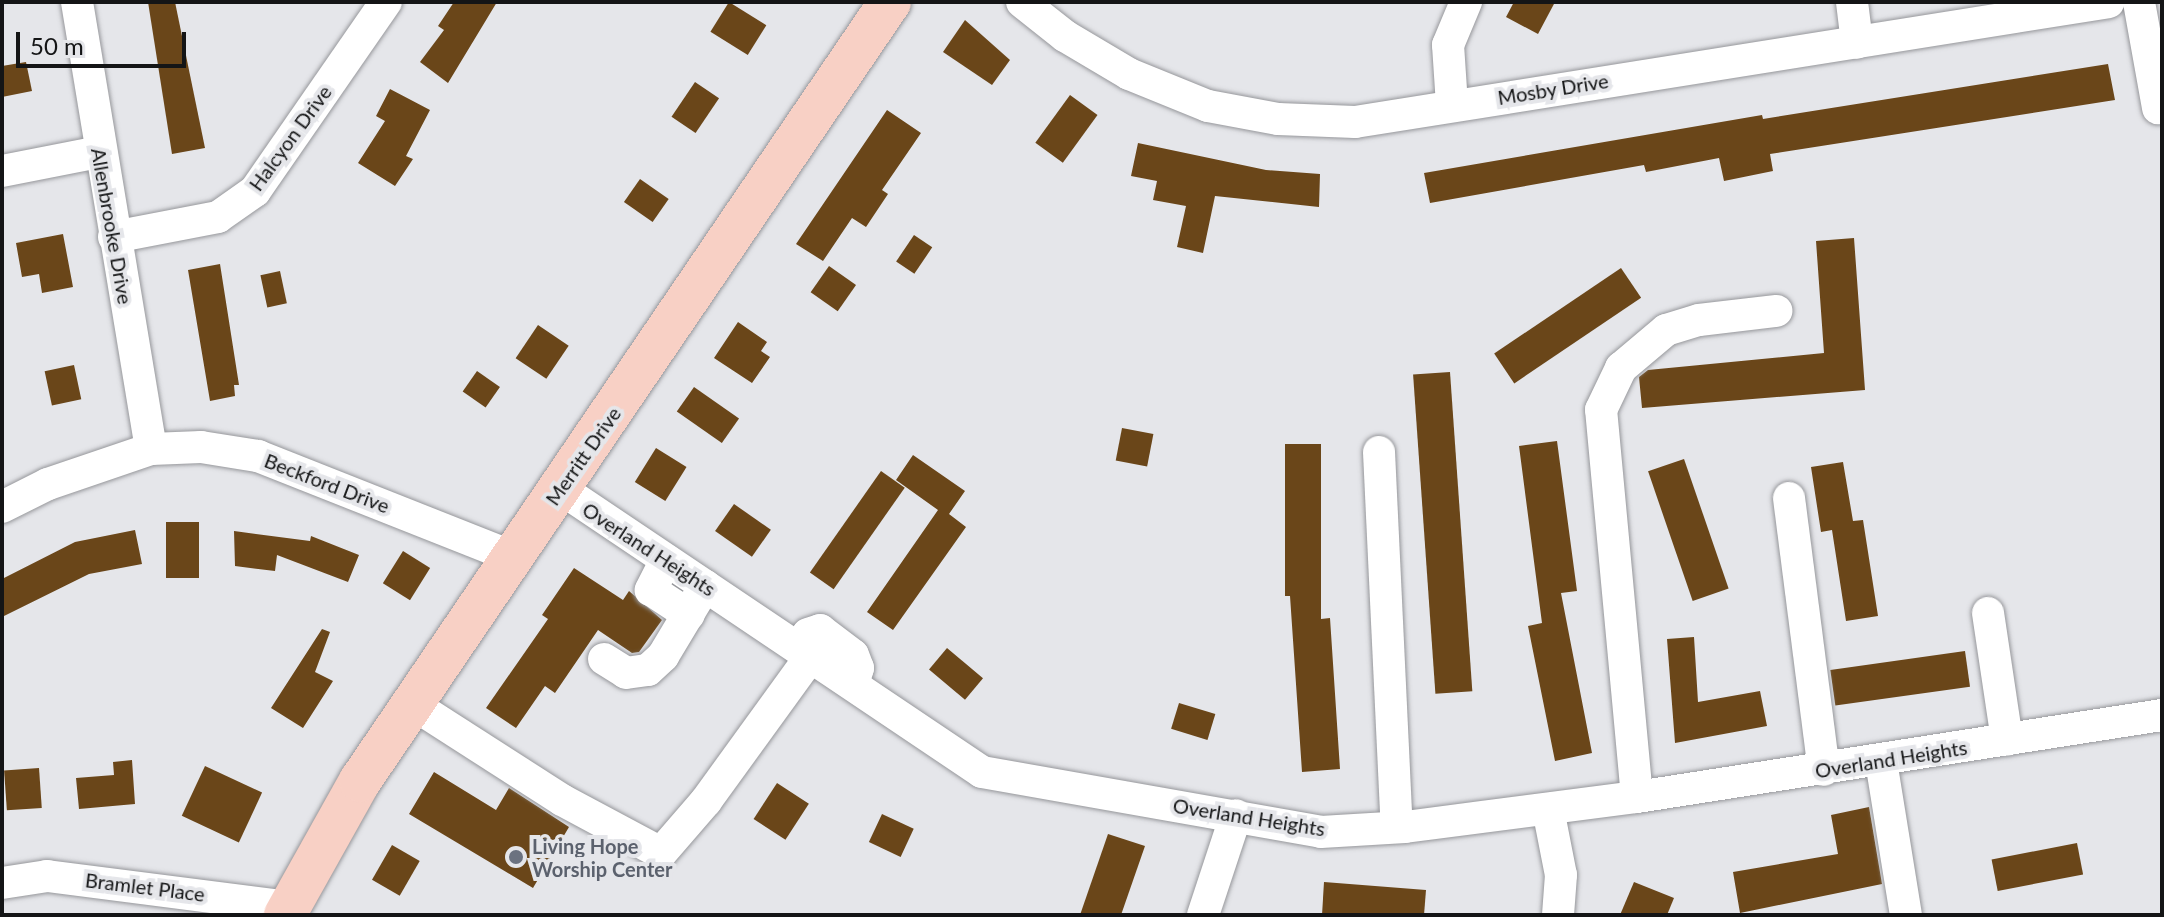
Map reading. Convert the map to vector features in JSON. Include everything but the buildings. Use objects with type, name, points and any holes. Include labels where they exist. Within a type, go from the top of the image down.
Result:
[{"type":"main road","name":"Merritt Drive","points":[[286,911],[352,794],[411,703],[510,556],[561,489],[890,2]]},
{"type":"street","name":"Allenbrooke Drive","points":[[77,2],[99,152],[151,449]]},
{"type":"street","name":"Halcyon Drive","points":[[114,237],[218,217],[255,191],[386,2]]},
{"type":"street","name":"Mosby Drive","points":[[1022,2],[1065,36],[1133,77],[1208,106],[1278,119],[1355,122],[2109,2]]},
{"type":"street","points":[[1452,105],[1448,45],[1466,2]]},
{"type":"street","points":[[1852,2],[1857,43]]},
{"type":"street","points":[[2139,2],[2158,108]]},
{"type":"street","points":[[2,171],[99,152]]},
{"type":"street","points":[[1637,797],[1601,410],[1621,368],[1666,330],[1699,320],[1776,311]]},
{"type":"street","name":"Beckford Drive","points":[[2,507],[48,484],[151,449],[201,447],[258,456],[510,556]]},
{"type":"street","points":[[1379,452],[1397,827]]},
{"type":"street","name":"Overland Heights","points":[[561,489],[982,772],[1321,832],[1397,827],[1637,797],[2162,715]]},
{"type":"street","points":[[1789,498],[1824,770]]},
{"type":"street","points":[[666,560],[651,590],[689,615]]},
{"type":"street","points":[[604,659],[626,673],[648,670],[689,615],[705,586]]},
{"type":"street","points":[[1988,613],[2007,740]]},
{"type":"street","points":[[411,703],[562,800],[661,853],[706,801],[804,652]]},
{"type":"street","points":[[1881,761],[1906,915]]},
{"type":"street","points":[[1548,809],[1561,875],[1558,915]]},
{"type":"street","points":[[1203,915],[1236,815]]},
{"type":"street","name":"Bramlet Place","points":[[2,883],[47,876],[286,911]]},
{"type":"place","name":"Living Hope Worship Center","points":[[516,857]]}]
